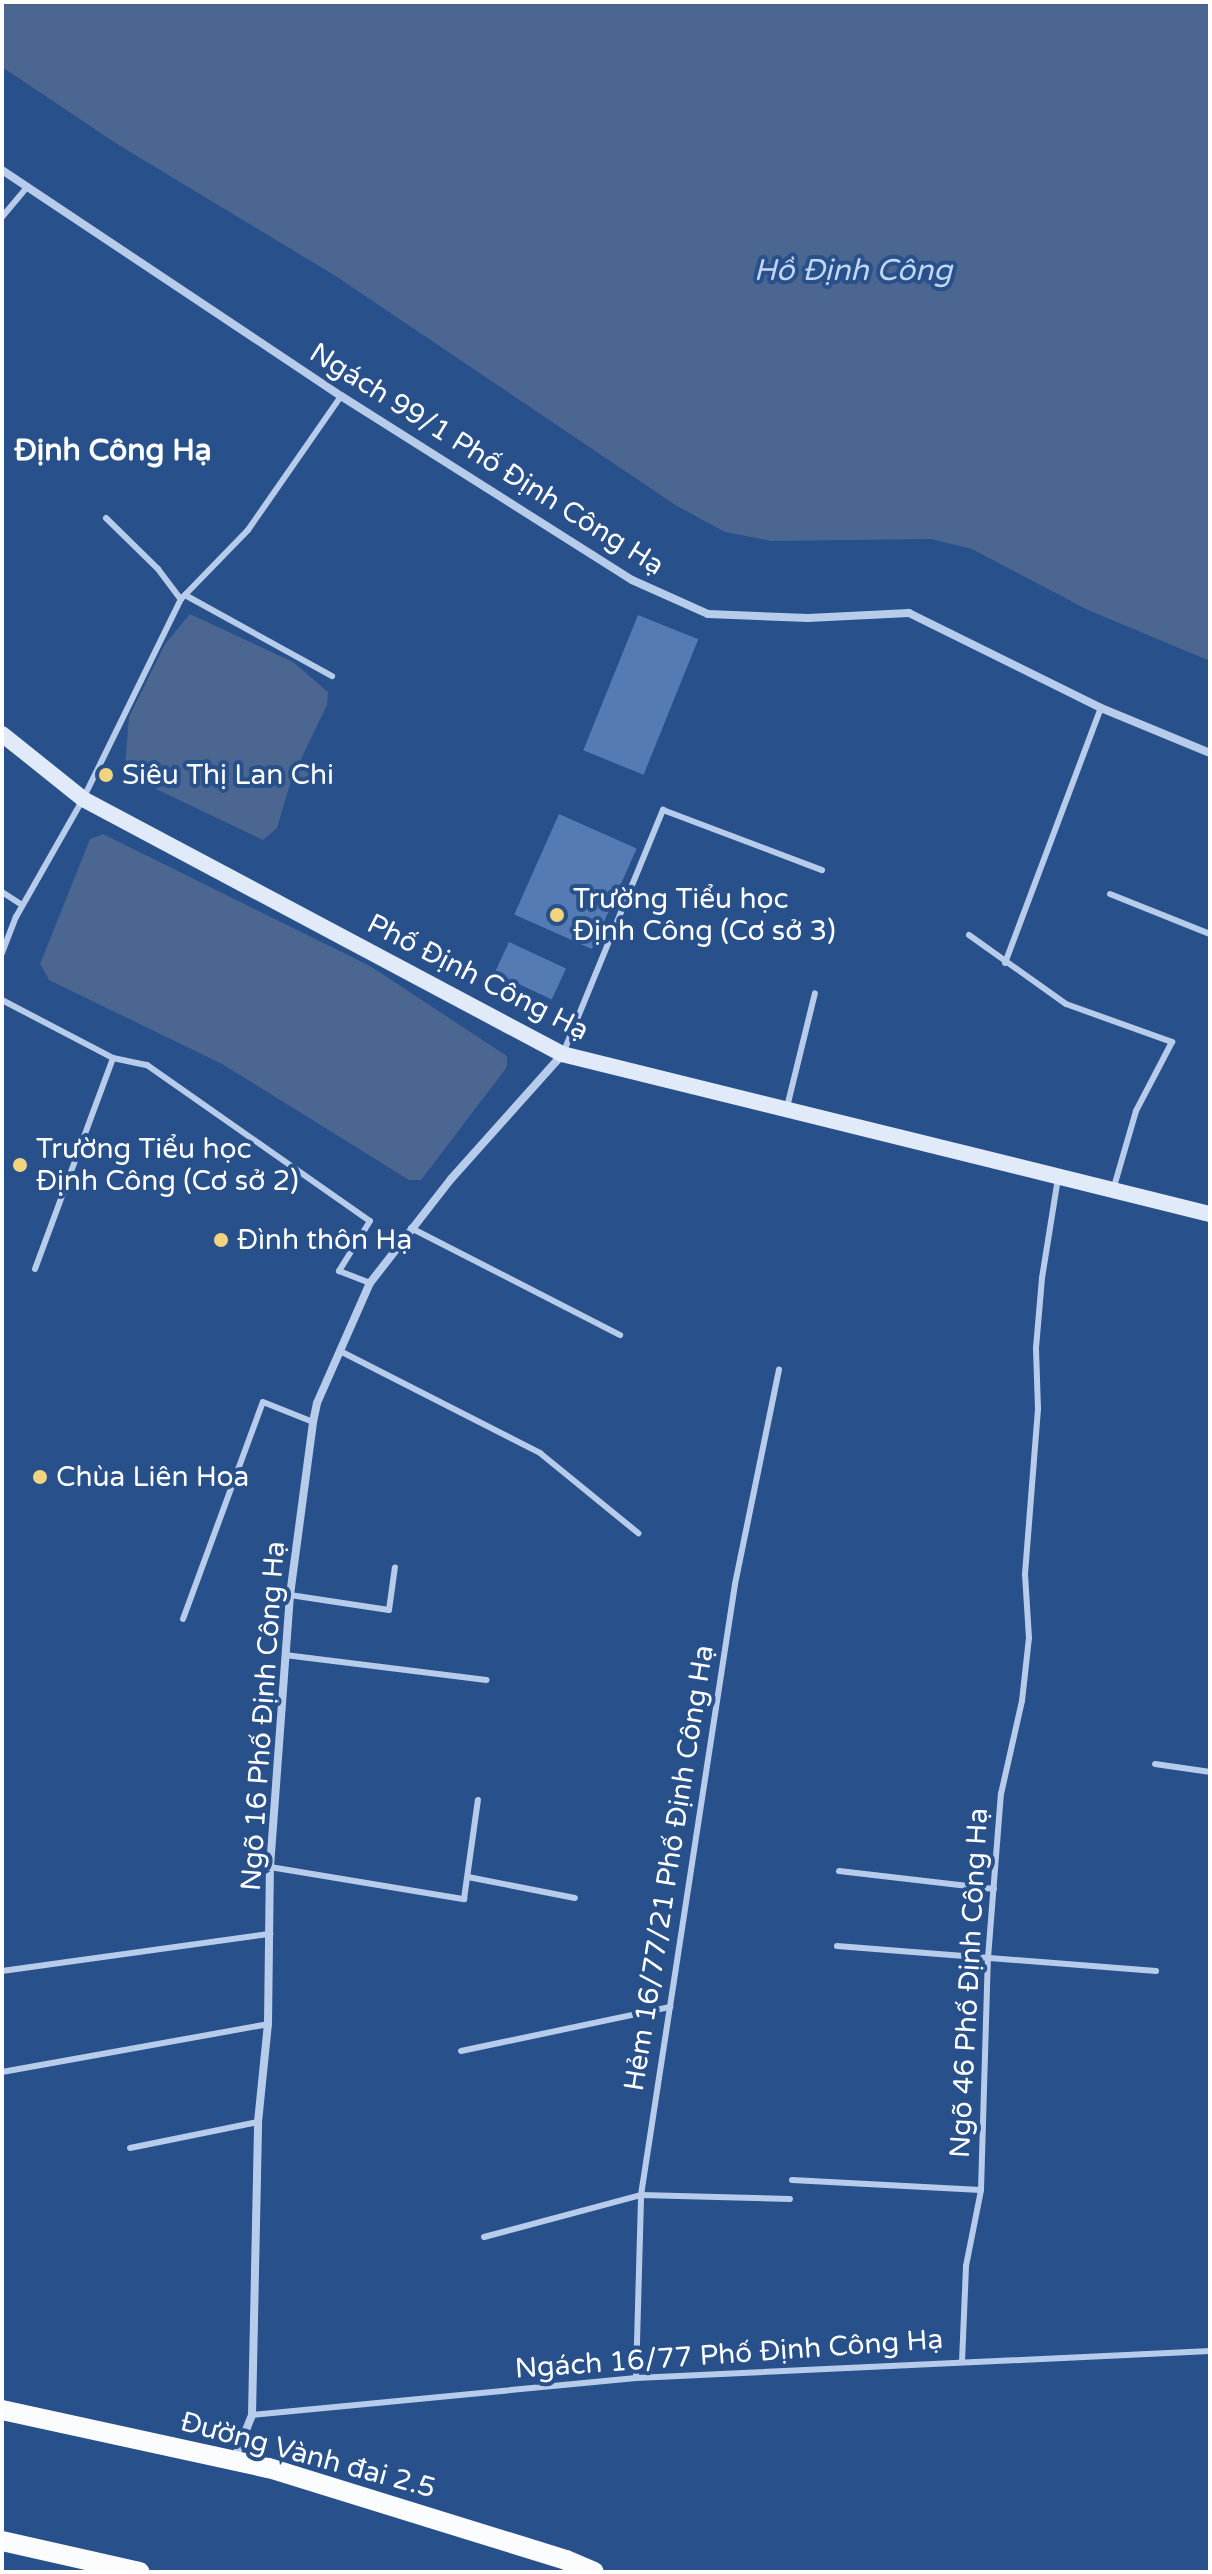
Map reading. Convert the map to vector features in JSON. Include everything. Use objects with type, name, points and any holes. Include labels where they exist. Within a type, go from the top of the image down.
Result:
[{"type":"main road","name":"Đường Vành đai 2.5","points":[[2,2410],[234,2460],[566,2560],[594,2572]]},
{"type":"main road","points":[[2,2541],[140,2572]]},
{"type":"street","name":"Ngách 99/1 Phố Định Công Hạ","points":[[2,170],[341,396],[632,580],[708,614],[808,618],[909,613],[1101,708],[1210,753]]},
{"type":"street","name":"Phố Định Công Hạ","points":[[2,734],[83,799],[562,1054],[1210,1214]]},
{"type":"street","name":"Ngõ 16 Phố Định Công Hạ","points":[[234,2460],[252,2415],[258,2122],[268,2024],[270,1867],[290,1595],[313,1422],[370,1283],[411,1228],[562,1054]]},
{"type":"lane","points":[[2,217],[27,187]]},
{"type":"lane","points":[[2,953],[22,905],[83,799],[183,597],[248,530],[341,396]]},
{"type":"lane","points":[[106,518],[183,597],[332,676]]},
{"type":"lane","points":[[1005,963],[1101,708]]},
{"type":"lane","points":[[562,1054],[663,810],[822,870]]},
{"type":"lane","points":[[2,892],[22,905]]},
{"type":"lane","points":[[1110,894],[1210,934]]},
{"type":"lane","points":[[969,935],[1066,1004],[1172,1042],[1136,1111],[1113,1190]]},
{"type":"lane","points":[[786,1110],[815,993]]},
{"type":"lane","points":[[2,1000],[113,1058],[147,1065],[370,1221],[339,1271],[370,1283]]},
{"type":"lane","points":[[35,1269],[113,1058]]},
{"type":"lane","name":"Ngõ 46 Phố Định Công Hạ","points":[[962,2362],[966,2266],[981,2190],[988,1958],[1001,1794],[1022,1701],[1029,1638],[1025,1574],[1038,1409],[1036,1348],[1042,1278],[1058,1178]]},
{"type":"lane","points":[[411,1228],[620,1335]]},
{"type":"lane","points":[[340,1351],[540,1453],[638,1533]]},
{"type":"lane","name":"Hẻm 16/77/21 Phố Định Công Hạ","points":[[636,2378],[641,2195],[735,1584],[779,1369]]},
{"type":"lane","points":[[183,1619],[263,1402],[313,1422]]},
{"type":"lane","points":[[290,1595],[389,1610],[395,1567]]},
{"type":"lane","points":[[285,1655],[486,1680]]},
{"type":"lane","points":[[1155,1764],[1210,1772]]},
{"type":"lane","points":[[270,1867],[464,1899],[478,1800]]},
{"type":"lane","points":[[839,1871],[994,1889]]},
{"type":"lane","points":[[468,1877],[575,1898]]},
{"type":"lane","points":[[2,1971],[270,1934]]},
{"type":"lane","points":[[837,1946],[1156,1971]]},
{"type":"lane","points":[[461,2051],[670,2007]]},
{"type":"lane","points":[[2,2072],[268,2024]]},
{"type":"lane","points":[[130,2148],[258,2122]]},
{"type":"lane","points":[[792,2180],[981,2190]]},
{"type":"lane","points":[[484,2237],[641,2195],[790,2199]]},
{"type":"lane","name":"Ngách 16/77 Phố Định Công Hạ","points":[[252,2415],[636,2378],[1210,2351]]},
{"type":"water","name":"Hồ Định Công","points":[[2,2],[1210,2],[1210,661],[1088,610],[972,549],[931,539],[772,541],[725,532],[677,506],[334,275],[117,144],[2,67]]},
{"type":"water","points":[[190,614],[293,662],[328,692],[327,705],[301,759],[316,770],[304,787],[291,781],[277,828],[263,840],[129,776],[125,767],[129,717],[165,644]]},
{"type":"water","points":[[103,834],[370,966],[507,1056],[507,1067],[421,1180],[409,1180],[222,1064],[49,980],[40,964],[90,839]]},
{"type":"building","points":[[638,615],[698,639],[644,775],[583,750]]},
{"type":"building","points":[[559,814],[637,849],[592,949],[514,914]]},
{"type":"building","points":[[509,942],[566,969],[552,999],[495,973]]},
{"type":"place","name":"Siêu Thị Lan Chi","points":[[106,775]]},
{"type":"place","name":"Trường Tiểu học Định Công (Cơ sở 3)","points":[[557,915]]},
{"type":"place","name":"Trường Tiểu học Định Công (Cơ sở 2)","points":[[20,1165]]},
{"type":"place","name":"Đình thôn Hạ","points":[[221,1240]]},
{"type":"place","name":"Chùa Liên Hoa","points":[[40,1477]]},
{"type":"district","name":"Định Công Hạ","points":[[113,451]]}]
